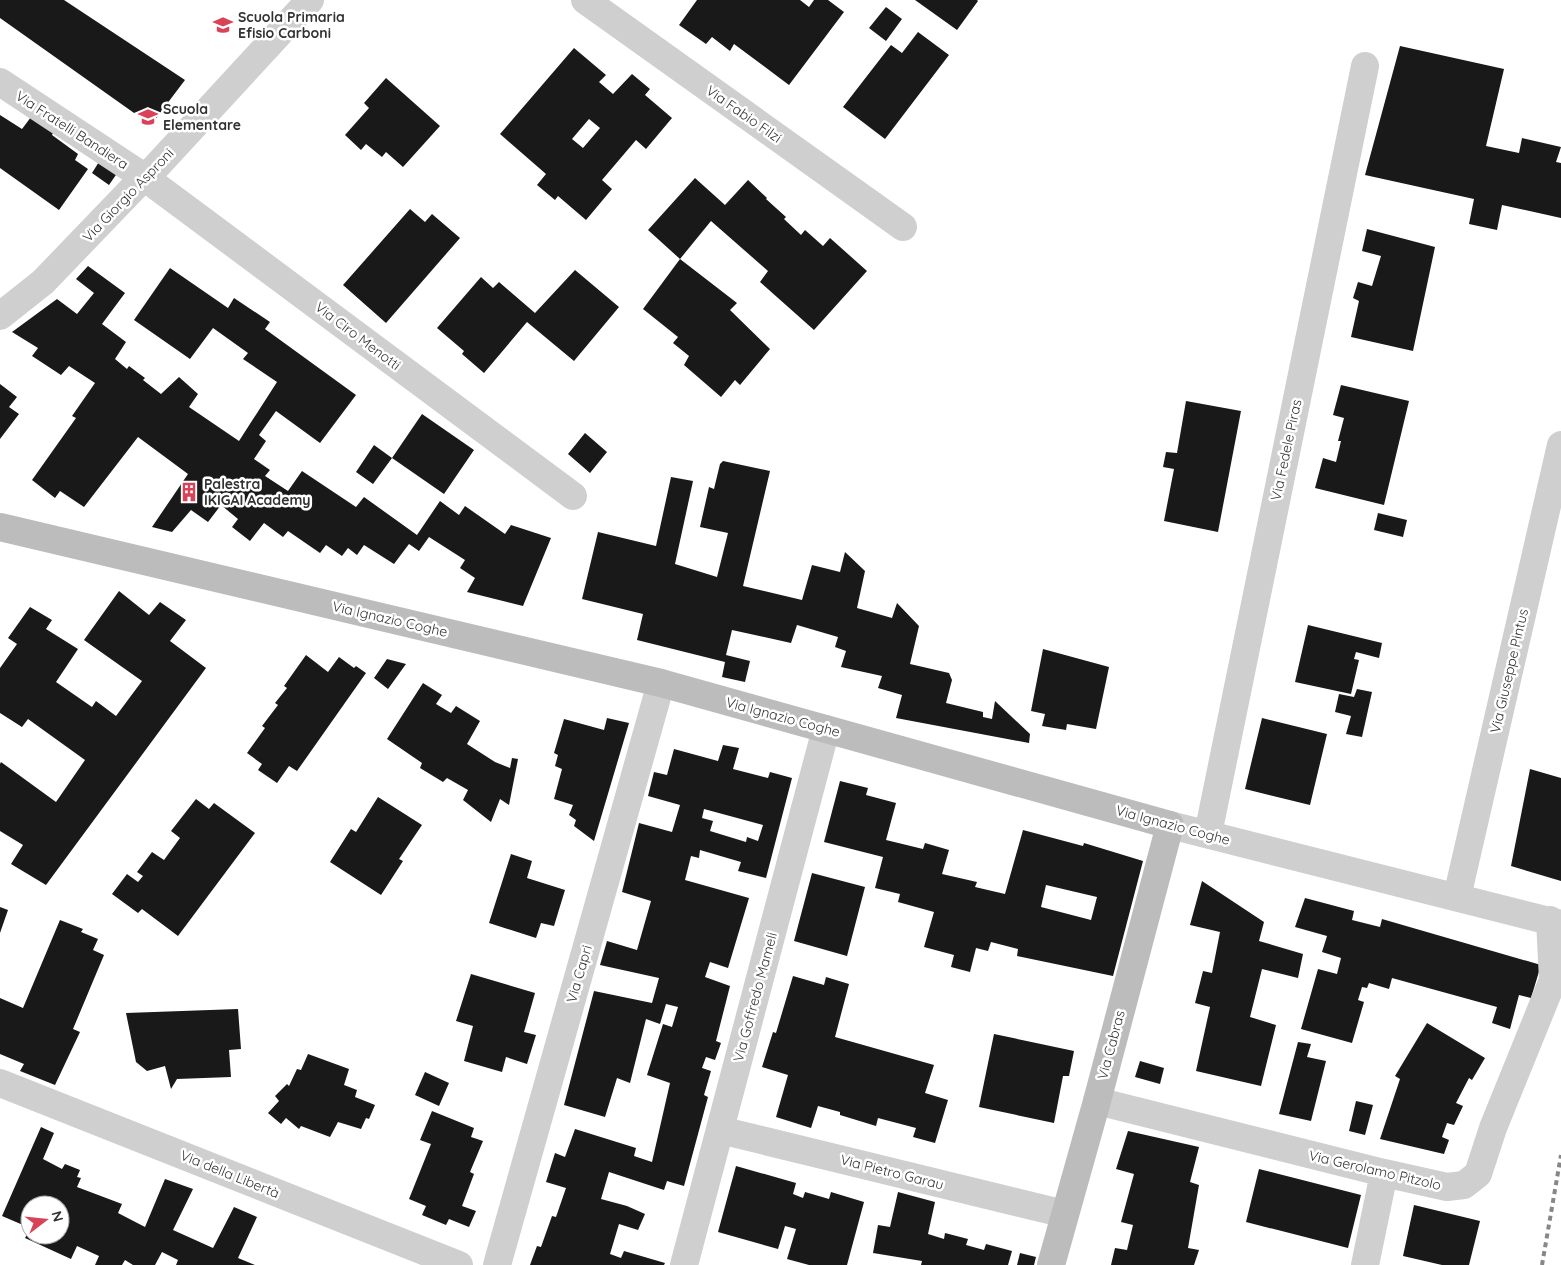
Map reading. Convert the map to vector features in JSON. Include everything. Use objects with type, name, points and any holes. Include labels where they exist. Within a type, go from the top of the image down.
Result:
[{"type":"street","name":"Via Giorgio Asproni","points":[[0,316],[43,282],[144,177],[154,169],[310,0]]},
{"type":"street","name":"Via Fabio Filzi","points":[[585,0],[904,227]]},
{"type":"street","name":"Via Fedele Piras","points":[[1208,834],[1365,66]]},
{"type":"street","name":"Via Fratelli Bandiera","points":[[0,82],[144,177]]},
{"type":"street","name":"Via Ciro Menotti","points":[[144,177],[573,496]]},
{"type":"street","name":"Via Giuseppe Pintus","points":[[1457,897],[1561,445]]},
{"type":"street","name":"Via Ignazio Coghe","points":[[0,527],[660,683],[1170,825],[1555,922]]},
{"type":"street","name":"Via Capri","points":[[497,1265],[660,683]]},
{"type":"street","name":"Via Goffredo Mameli","points":[[684,1265],[826,729]]},
{"type":"street","name":"Via Cabras","points":[[1051,1265],[1097,1101],[1170,825]]},
{"type":"street","name":"Via Gerolamo Pitzolo","points":[[1097,1101],[1384,1173],[1447,1187],[1464,1185],[1478,1174],[1493,1128],[1554,980],[1555,922]]},
{"type":"street","name":"Via della Libertà","points":[[0,1083],[459,1265]]},
{"type":"street","name":"Via Pietro Garau","points":[[720,1130],[1065,1214]]},
{"type":"street","points":[[1365,1265],[1384,1173]]},
{"type":"building","points":[[0,0],[64,0],[185,80],[151,125],[0,18]]},
{"type":"building","points":[[697,0],[800,0],[809,7],[814,0],[828,0],[844,12],[789,85],[734,44],[730,51],[712,37],[706,44],[679,25]]},
{"type":"building","points":[[915,0],[977,0],[978,1],[957,30]]},
{"type":"building","points":[[886,7],[902,19],[886,41],[869,28]]},
{"type":"building","points":[[918,32],[949,55],[885,139],[843,107],[891,45],[902,53]]},
{"type":"building","points":[[1400,46],[1504,69],[1486,146],[1519,153],[1522,138],[1561,147],[1556,162],[1561,163],[1561,218],[1502,205],[1497,230],[1469,224],[1474,199],[1365,175]]},
{"type":"building","points":[[574,48],[606,75],[599,82],[613,94],[632,74],[650,89],[645,95],[672,118],[646,149],[636,140],[602,180],[612,189],[586,220],[558,196],[555,200],[537,185],[546,174],[500,134]],"holes":[[[589,119],[600,128],[583,148],[572,139]]]},
{"type":"building","points":[[386,78],[440,126],[403,167],[386,152],[382,157],[366,144],[361,150],[345,135],[369,108],[364,103]]},
{"type":"building","points":[[0,115],[22,129],[31,117],[54,131],[52,135],[78,154],[75,160],[88,169],[59,210],[0,168]]},
{"type":"building","points":[[102,157],[120,169],[109,185],[92,173]]},
{"type":"building","points":[[695,178],[725,205],[748,180],[786,217],[784,219],[801,235],[805,230],[823,246],[830,238],[867,271],[814,330],[760,282],[768,271],[711,221],[680,259],[648,230]]},
{"type":"building","points":[[410,209],[425,222],[432,214],[460,238],[386,323],[343,285]]},
{"type":"building","points":[[1367,229],[1435,247],[1413,351],[1351,337],[1359,301],[1353,298],[1358,282],[1372,286],[1381,256],[1362,251]]},
{"type":"building","points":[[680,259],[737,303],[730,310],[770,349],[740,385],[735,380],[721,397],[684,365],[689,356],[673,343],[678,337],[643,309]]},
{"type":"building","points":[[88,266],[125,293],[102,324],[126,342],[115,359],[127,369],[129,366],[145,378],[143,380],[161,394],[179,377],[198,394],[189,407],[239,441],[277,382],[243,359],[248,353],[213,328],[190,359],[134,320],[170,268],[228,308],[234,298],[270,322],[265,329],[356,395],[320,443],[276,411],[259,435],[266,441],[254,459],[270,470],[265,476],[288,491],[302,471],[356,507],[364,497],[417,535],[440,501],[459,515],[465,506],[505,534],[511,525],[551,538],[523,606],[467,592],[475,578],[460,568],[465,560],[429,537],[419,551],[409,544],[394,564],[364,545],[357,555],[348,548],[342,556],[326,545],[320,553],[288,531],[283,537],[264,523],[250,541],[232,527],[238,519],[221,505],[208,522],[191,510],[172,532],[152,527],[188,474],[138,437],[84,507],[60,491],[55,498],[32,480],[76,418],[72,416],[95,383],[69,366],[61,375],[32,356],[38,348],[12,332],[57,299],[77,314],[94,293],[76,279]]},
{"type":"building","points":[[575,270],[619,307],[574,361],[527,322],[484,373],[462,354],[464,351],[437,328],[481,277],[493,288],[499,282],[535,313]]},
{"type":"building","points":[[0,384],[17,397],[9,407],[19,414],[0,439]]},
{"type":"building","points":[[1341,385],[1409,401],[1384,505],[1315,488],[1323,458],[1336,462],[1341,441],[1338,441],[1344,418],[1333,415]]},
{"type":"building","points":[[1186,401],[1241,411],[1218,532],[1164,521],[1174,469],[1163,467],[1166,452],[1177,453]]},
{"type":"building","points":[[422,414],[474,450],[444,494],[392,458]]},
{"type":"building","points":[[585,433],[607,452],[590,473],[568,454]]},
{"type":"building","points":[[374,445],[392,458],[373,484],[356,472]]},
{"type":"building","points":[[723,461],[770,471],[743,586],[802,600],[812,565],[840,572],[845,552],[865,571],[857,608],[892,618],[897,603],[919,626],[910,664],[949,673],[952,680],[946,703],[983,712],[983,717],[992,719],[995,701],[1030,734],[1029,743],[896,718],[902,695],[878,688],[882,676],[841,667],[846,651],[835,647],[838,637],[797,625],[791,643],[732,630],[726,655],[750,661],[745,682],[722,677],[725,662],[637,640],[643,614],[582,599],[598,532],[656,546],[671,477],[693,481],[675,564],[717,577],[728,533],[700,527],[709,487],[714,489],[720,464]]},
{"type":"building","points":[[1378,513],[1407,520],[1403,537],[1374,530]]},
{"type":"building","points":[[119,591],[149,615],[160,602],[186,620],[170,641],[206,668],[46,885],[11,864],[23,845],[0,831],[0,764],[1,762],[56,802],[85,760],[28,719],[22,727],[0,713],[0,668],[17,644],[8,638],[30,607],[52,620],[46,629],[78,649],[56,682],[92,707],[96,701],[116,716],[142,681],[84,640]]},
{"type":"building","points":[[1308,625],[1382,643],[1379,658],[1356,652],[1354,659],[1359,660],[1351,694],[1295,682]]},
{"type":"building","points":[[1043,649],[1109,667],[1096,729],[1067,724],[1066,730],[1042,726],[1045,714],[1031,711]]},
{"type":"building","points":[[306,655],[328,672],[339,657],[354,668],[356,666],[366,673],[297,771],[289,766],[277,783],[258,770],[262,764],[247,753],[265,728],[262,726],[278,705],[275,703],[287,688],[284,686]]},
{"type":"building","points":[[387,659],[406,664],[388,689],[374,678]]},
{"type":"building","points":[[423,683],[442,695],[436,704],[451,713],[456,706],[480,721],[467,744],[495,762],[510,768],[512,758],[518,759],[509,805],[500,799],[491,822],[463,800],[468,790],[447,778],[443,782],[420,768],[422,763],[387,739]]},
{"type":"building","points":[[1357,689],[1372,692],[1362,737],[1346,734],[1351,716],[1335,712],[1339,694],[1354,697]]},
{"type":"building","points":[[607,718],[629,723],[594,841],[574,826],[576,820],[569,815],[573,805],[554,799],[562,769],[555,766],[558,755],[554,753],[564,719],[604,730]]},
{"type":"building","points":[[1262,718],[1327,734],[1310,805],[1245,789]]},
{"type":"building","points":[[723,745],[739,748],[733,769],[768,778],[770,772],[792,778],[766,878],[738,871],[741,862],[700,850],[699,858],[691,856],[685,880],[749,898],[728,968],[710,962],[705,977],[730,986],[716,1041],[721,1043],[715,1060],[706,1057],[702,1068],[711,1071],[704,1095],[708,1097],[684,1186],[667,1181],[664,1190],[609,1172],[601,1199],[627,1206],[645,1214],[638,1230],[619,1224],[610,1254],[621,1258],[624,1251],[665,1263],[664,1265],[530,1265],[537,1246],[541,1247],[552,1216],[556,1217],[566,1188],[546,1182],[555,1153],[565,1157],[575,1129],[636,1148],[634,1156],[652,1162],[670,1083],[647,1075],[663,1024],[672,1027],[678,1007],[666,1004],[660,1024],[646,1019],[630,1083],[617,1078],[605,1117],[564,1105],[594,991],[652,1003],[659,978],[600,965],[607,941],[637,950],[651,901],[622,892],[639,823],[672,832],[680,805],[648,796],[654,772],[667,775],[674,749],[718,761]],"holes":[[[704,809],[763,825],[758,841],[747,837],[746,842],[710,831],[713,821],[702,818]]]},
{"type":"building","points":[[1530,769],[1561,778],[1561,881],[1511,866]]},
{"type":"building","points":[[840,781],[868,788],[866,795],[896,803],[886,840],[923,849],[925,843],[949,850],[942,874],[977,882],[975,887],[1005,894],[1023,830],[1083,846],[1084,843],[1143,861],[1113,976],[1017,956],[1018,949],[991,942],[988,951],[976,948],[970,972],[951,967],[954,955],[924,947],[934,912],[898,902],[900,894],[875,888],[883,857],[824,842]],"holes":[[[1046,885],[1097,897],[1091,920],[1041,907]]]},
{"type":"building","points":[[378,797],[422,825],[399,859],[403,861],[381,895],[330,862],[351,829],[356,832]]},
{"type":"building","points":[[196,799],[209,809],[214,803],[255,833],[178,936],[142,909],[138,913],[112,894],[127,874],[138,882],[143,876],[137,872],[152,852],[164,860],[180,838],[171,831]]},
{"type":"building","points":[[511,854],[532,861],[527,878],[565,890],[554,926],[541,923],[536,938],[489,923]]},
{"type":"building","points":[[812,873],[865,887],[847,956],[794,941]]},
{"type":"building","points":[[1202,881],[1264,922],[1259,941],[1303,954],[1298,978],[1262,969],[1250,1017],[1276,1025],[1261,1086],[1196,1071],[1210,1007],[1195,1003],[1203,971],[1212,973],[1220,932],[1190,925]]},
{"type":"building","points":[[1305,898],[1354,911],[1352,920],[1380,927],[1382,919],[1541,965],[1531,998],[1519,995],[1510,1029],[1492,1023],[1497,1007],[1392,978],[1389,989],[1369,983],[1367,988],[1362,987],[1358,1000],[1364,1002],[1352,1043],[1301,1029],[1318,969],[1337,974],[1341,958],[1322,952],[1327,936],[1295,927]]},
{"type":"building","points":[[0,907],[8,910],[0,933]]},
{"type":"building","points":[[60,920],[83,929],[81,932],[98,939],[93,950],[104,955],[73,1029],[80,1032],[55,1085],[20,1071],[24,1064],[0,1054],[0,998],[23,1008]]},
{"type":"building","points":[[471,974],[535,993],[524,1032],[536,1035],[527,1064],[506,1057],[502,1072],[464,1061],[473,1026],[456,1021]]},
{"type":"building","points":[[793,976],[824,985],[826,977],[849,984],[835,1037],[934,1065],[925,1093],[948,1100],[935,1143],[913,1137],[916,1128],[878,1118],[876,1126],[818,1106],[811,1128],[776,1117],[788,1075],[762,1067],[773,1032],[776,1033]]},
{"type":"building","points":[[238,1009],[241,1049],[229,1050],[231,1077],[177,1079],[171,1089],[165,1066],[147,1071],[136,1062],[126,1013]]},
{"type":"building","points":[[1427,1023],[1485,1058],[1472,1080],[1469,1078],[1456,1103],[1463,1106],[1454,1125],[1447,1123],[1442,1137],[1449,1140],[1444,1154],[1380,1139],[1400,1079],[1395,1076]]},
{"type":"building","points":[[994,1034],[1074,1051],[1069,1076],[1063,1076],[1054,1123],[979,1107]]},
{"type":"building","points":[[1298,1042],[1311,1044],[1307,1057],[1326,1061],[1311,1121],[1279,1114]]},
{"type":"building","points":[[308,1054],[349,1069],[344,1085],[357,1090],[355,1097],[375,1105],[369,1119],[366,1118],[361,1129],[338,1122],[330,1137],[301,1126],[299,1129],[286,1118],[281,1124],[268,1113],[279,1101],[275,1096],[287,1084],[289,1086],[297,1069],[301,1070]]},
{"type":"building","points":[[1140,1061],[1164,1068],[1160,1084],[1135,1077]]},
{"type":"building","points":[[425,1072],[449,1083],[439,1106],[415,1095]]},
{"type":"building","points":[[1356,1101],[1373,1105],[1365,1135],[1349,1131]]},
{"type":"building","points":[[432,1111],[474,1128],[471,1137],[483,1141],[470,1172],[474,1174],[462,1206],[476,1211],[469,1227],[449,1219],[446,1225],[422,1215],[426,1206],[409,1199],[431,1144],[420,1140]]},
{"type":"building","points":[[41,1127],[54,1133],[43,1159],[62,1169],[65,1164],[80,1170],[77,1177],[81,1178],[77,1187],[122,1204],[118,1213],[145,1227],[165,1179],[193,1189],[173,1230],[213,1248],[234,1207],[257,1217],[238,1258],[255,1265],[176,1265],[178,1260],[162,1252],[155,1265],[133,1265],[125,1260],[122,1265],[95,1265],[99,1256],[77,1246],[71,1259],[40,1245],[70,1245],[70,1195],[20,1195],[20,1224],[2,1216]]},
{"type":"building","points":[[1128,1131],[1199,1147],[1190,1182],[1199,1185],[1188,1248],[1199,1250],[1194,1265],[1111,1265],[1115,1248],[1127,1250],[1133,1225],[1121,1222],[1134,1174],[1116,1169]]},
{"type":"building","points":[[736,1166],[796,1183],[793,1194],[803,1198],[805,1192],[829,1199],[831,1192],[864,1202],[847,1265],[809,1265],[787,1259],[796,1229],[785,1226],[778,1249],[718,1232]]},
{"type":"building","points":[[1259,1169],[1361,1195],[1348,1248],[1246,1222]]},
{"type":"building","points":[[898,1192],[935,1202],[928,1234],[944,1239],[945,1233],[968,1239],[966,1245],[984,1250],[986,1244],[1012,1251],[1008,1265],[921,1265],[922,1261],[873,1253],[878,1225],[890,1227]]},
{"type":"building","points":[[1414,1205],[1480,1221],[1469,1265],[1442,1265],[1403,1256]]},
{"type":"building","points":[[1020,1253],[1036,1257],[1034,1265],[1017,1265]]},
{"type":"railway","points":[[1542,1265],[1561,1155]]},
{"type":"place","name":"Scuola Primaria Efisio Carboni","points":[[223,25]]},
{"type":"place","name":"Scuola Elementare","points":[[148,117]]},
{"type":"place","name":"Palestra IKIGAI Academy","points":[[189,492]]}]
